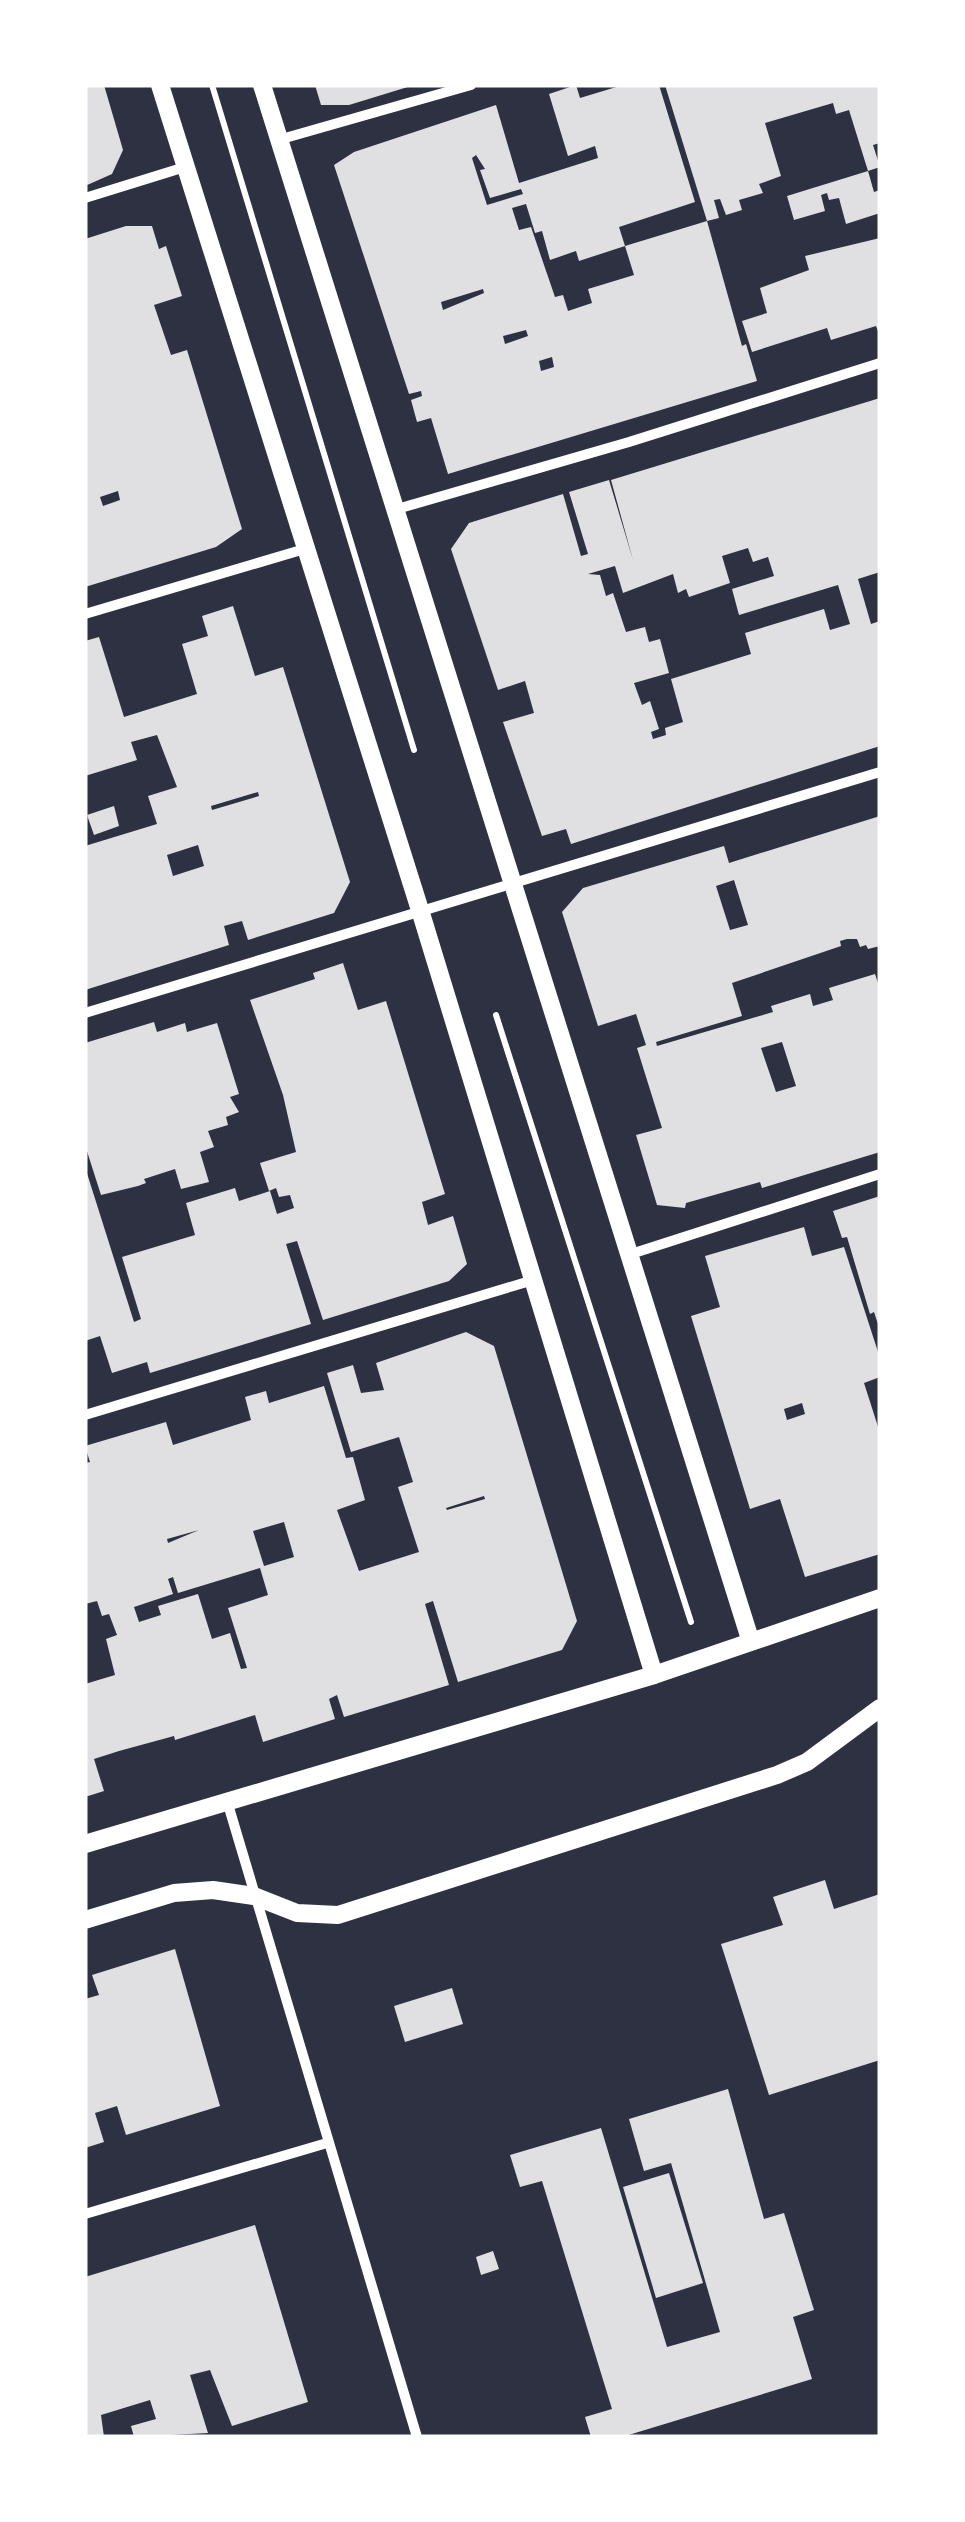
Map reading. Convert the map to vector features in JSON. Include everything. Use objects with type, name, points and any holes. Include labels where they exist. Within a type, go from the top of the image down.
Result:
[{"type":"street","points":[[160,85],[308,548],[530,1282],[654,1675]]},
{"type":"street","points":[[262,85],[397,508],[511,885],[631,1254],[720,1556],[750,1639]]},
{"type":"street","points":[[278,140],[471,85]]},
{"type":"street","points":[[85,198],[184,166]]},
{"type":"street","points":[[397,508],[628,442],[880,362]]},
{"type":"street","points":[[85,614],[308,548]]},
{"type":"street","points":[[85,1013],[880,772]]},
{"type":"street","points":[[631,1254],[880,1174]]},
{"type":"street","points":[[85,1415],[530,1282]]},
{"type":"street","points":[[85,1844],[654,1675],[750,1639],[880,1598]]},
{"type":"street","points":[[85,1920],[174,1893],[213,1890],[254,1896],[297,1913],[338,1915],[777,1775],[807,1762],[880,1708]]},
{"type":"street","points":[[226,1802],[417,2437]]},
{"type":"street","points":[[85,2214],[327,2143]]},
{"type":"building","points":[[85,85],[104,85],[123,150],[112,174],[85,186]]},
{"type":"building","points":[[315,85],[411,86],[349,105],[321,105]]},
{"type":"building","points":[[576,85],[580,98],[623,85],[659,85],[695,202],[619,227],[625,246],[707,221],[742,346],[746,344],[757,381],[448,474],[431,418],[417,422],[411,400],[422,396],[421,391],[409,394],[334,165],[354,152],[496,105],[519,183],[598,158],[595,146],[568,156],[549,94]],"holes":[[[476,155],[485,169],[480,170],[490,198],[521,189],[523,194],[487,205],[472,158]],[[526,204],[535,233],[542,231],[550,260],[576,251],[579,261],[625,246],[634,275],[588,289],[592,303],[568,311],[563,295],[555,297],[531,227],[519,230],[512,208]],[[483,289],[484,293],[443,310],[441,302]],[[526,330],[528,336],[505,344],[503,336]],[[552,357],[554,367],[541,371],[539,361]]]},
{"type":"building","points":[[665,85],[880,85],[880,143],[873,145],[880,167],[868,171],[849,110],[836,114],[833,103],[765,123],[781,176],[759,184],[763,193],[739,200],[742,210],[726,215],[720,199],[714,200],[719,218],[707,221]]},
{"type":"building","points":[[868,171],[874,192],[880,190],[880,213],[846,224],[839,198],[829,200],[827,193],[821,195],[825,211],[794,220],[787,196]]},
{"type":"building","points":[[126,226],[152,226],[159,249],[166,246],[182,296],[154,305],[171,355],[187,350],[242,529],[216,547],[85,587],[85,239]],"holes":[[[118,491],[120,500],[103,506],[100,497]]]},
{"type":"building","points":[[880,238],[880,336],[876,326],[831,340],[827,328],[752,352],[742,321],[767,313],[760,288],[809,270],[805,256]]},
{"type":"building","points":[[880,398],[880,572],[858,579],[871,624],[880,621],[880,746],[571,844],[566,829],[542,836],[503,722],[534,713],[525,681],[498,690],[451,549],[469,523],[563,494],[581,556],[588,554],[569,492],[609,480],[633,560],[611,480]],"holes":[[[748,548],[753,562],[768,557],[774,576],[732,589],[739,615],[838,585],[850,624],[830,630],[824,609],[745,633],[751,654],[671,679],[683,722],[665,728],[666,735],[653,739],[651,732],[659,729],[650,701],[642,705],[634,683],[669,673],[660,639],[649,642],[645,627],[626,632],[613,593],[606,596],[600,575],[588,574],[615,566],[623,593],[673,574],[678,593],[686,589],[689,597],[730,583],[722,556]]]},
{"type":"building","points":[[233,606],[255,676],[283,667],[350,882],[334,913],[248,940],[242,921],[224,926],[229,945],[85,990],[85,846],[157,824],[148,796],[177,787],[157,735],[131,742],[137,760],[85,776],[85,641],[99,637],[124,717],[197,694],[182,644],[208,636],[202,616]],"holes":[[[258,792],[259,796],[212,810],[211,806]],[[198,845],[204,866],[173,876],[167,855]]]},
{"type":"building","points":[[114,806],[119,826],[94,835],[87,815]]},
{"type":"building","points":[[880,816],[880,946],[868,949],[866,945],[860,947],[857,939],[847,939],[840,941],[841,946],[732,983],[742,1016],[656,1042],[657,1046],[773,1012],[771,1006],[810,994],[813,1006],[833,1000],[829,988],[875,974],[880,989],[880,1152],[762,1188],[760,1182],[686,1203],[685,1208],[657,1205],[636,1135],[662,1128],[637,1048],[646,1045],[636,1014],[598,1026],[562,912],[583,888],[724,846],[729,863]],"holes":[[[734,880],[748,925],[730,930],[716,886]],[[782,1042],[796,1086],[776,1092],[761,1048]]]},
{"type":"building","points":[[343,963],[358,1010],[386,1001],[445,1194],[422,1202],[428,1225],[453,1216],[467,1264],[449,1281],[323,1320],[297,1241],[286,1244],[311,1324],[150,1373],[147,1362],[112,1373],[100,1336],[85,1341],[85,1167],[134,1322],[141,1319],[122,1257],[195,1235],[186,1203],[235,1188],[239,1201],[270,1191],[277,1214],[294,1208],[290,1195],[279,1197],[276,1188],[269,1191],[260,1163],[296,1152],[283,1095],[250,1000],[315,979],[313,973]]},
{"type":"building","points":[[154,1022],[157,1032],[185,1023],[187,1032],[217,1023],[239,1094],[230,1097],[239,1112],[226,1117],[228,1125],[208,1131],[214,1147],[200,1152],[209,1182],[181,1189],[175,1169],[144,1179],[146,1183],[138,1186],[101,1195],[85,1145],[85,1043]]},
{"type":"building","points":[[880,1196],[879,1327],[874,1312],[870,1314],[847,1237],[842,1238],[833,1211]]},
{"type":"building","points":[[804,1227],[812,1256],[844,1247],[880,1358],[880,1377],[864,1383],[880,1433],[880,1554],[805,1577],[780,1499],[750,1509],[691,1316],[720,1307],[705,1256]],"holes":[[[802,1403],[805,1414],[787,1420],[784,1409]]]},
{"type":"building","points":[[466,1332],[494,1346],[577,1621],[562,1650],[458,1682],[433,1601],[425,1604],[449,1685],[344,1717],[337,1695],[329,1699],[335,1719],[263,1742],[255,1715],[175,1740],[174,1736],[119,1751],[94,1759],[104,1791],[85,1797],[85,1684],[115,1675],[106,1639],[117,1635],[109,1614],[102,1616],[97,1601],[85,1604],[85,1463],[90,1462],[85,1446],[166,1422],[173,1445],[251,1420],[245,1397],[266,1391],[269,1403],[324,1386],[346,1458],[353,1457],[365,1500],[337,1510],[359,1571],[419,1552],[398,1487],[413,1482],[399,1437],[351,1452],[327,1373],[353,1365],[361,1393],[384,1390],[376,1363]],"holes":[[[484,1496],[485,1499],[447,1510]],[[284,1522],[294,1557],[264,1566],[253,1531]],[[199,1530],[168,1543],[167,1539]],[[260,1568],[268,1595],[228,1608],[247,1668],[241,1669],[230,1633],[212,1639],[198,1594],[158,1606],[161,1615],[139,1622],[134,1607],[173,1594],[168,1579],[173,1577],[178,1593]]]},
{"type":"building","points":[[825,1880],[834,1909],[880,1894],[880,2060],[769,2095],[721,1944],[783,1925],[773,1897]]},
{"type":"building","points":[[175,1949],[220,2106],[126,2135],[117,2106],[95,2113],[104,2142],[85,2148],[85,1999],[99,1995],[92,1975]]},
{"type":"building","points":[[452,1988],[463,2024],[405,2042],[394,2006]]},
{"type":"building","points":[[728,2089],[764,2219],[784,2213],[814,2310],[793,2317],[812,2379],[622,2437],[591,2437],[585,2417],[612,2409],[542,2181],[520,2187],[510,2155],[601,2128],[667,2347],[720,2332],[671,2163],[644,2171],[629,2119]]},
{"type":"building","points":[[669,2173],[703,2283],[656,2298],[623,2187]]},
{"type":"building","points":[[255,2225],[308,2402],[232,2426],[210,2370],[190,2375],[208,2433],[134,2437],[131,2426],[156,2419],[150,2400],[101,2415],[104,2437],[85,2437],[85,2277]]},
{"type":"building","points":[[493,2251],[499,2269],[481,2275],[476,2257]]}]
